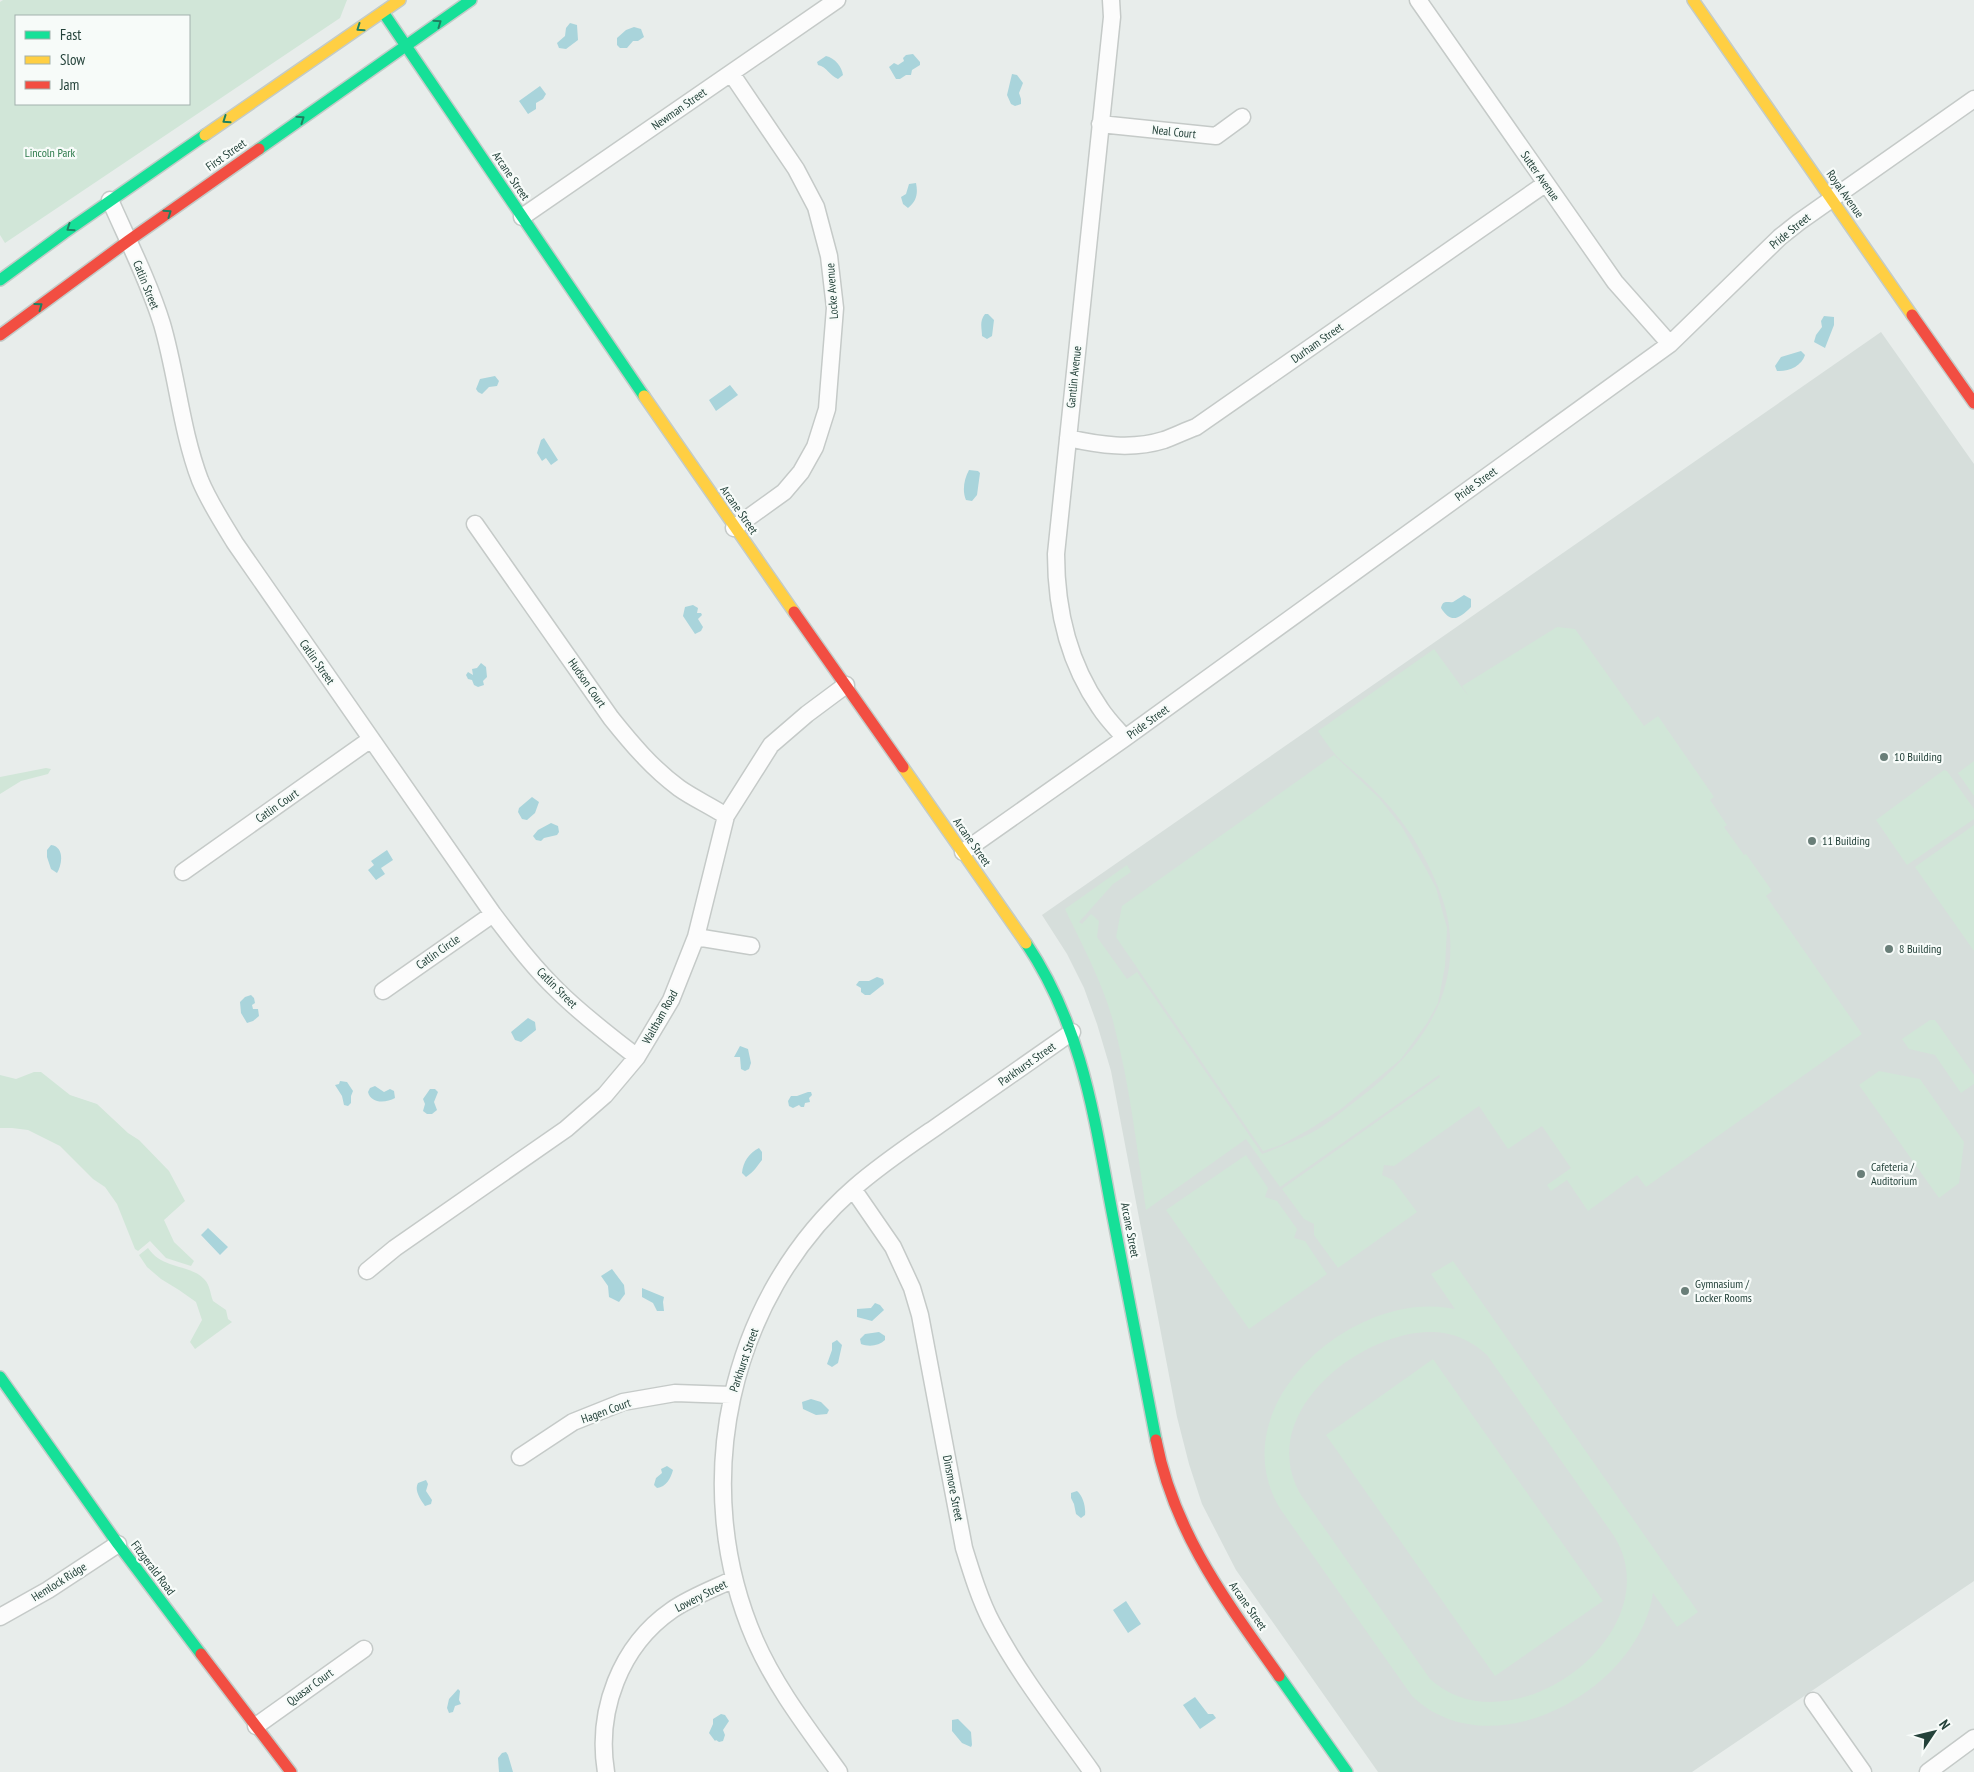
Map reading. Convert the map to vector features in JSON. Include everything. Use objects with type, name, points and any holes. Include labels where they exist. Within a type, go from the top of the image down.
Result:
[{"type":"main road","points":[[0,280],[110,200],[400,0]]},
{"type":"main road","name":"First Street","points":[[0,335],[128,241],[471,0]]},
{"type":"main road","name":"Royal Avenue","points":[[1692,0],[1974,403]]},
{"type":"main road","name":"Arcane Street","points":[[383,12],[734,528],[846,685],[1039,963],[1072,1032],[1090,1095],[1159,1456],[1179,1518],[1214,1583],[1347,1772]]},
{"type":"main road","name":"Fitzgerald Road","points":[[0,1377],[118,1544],[291,1772]]},
{"type":"street","name":"Newman Street","points":[[522,217],[837,0]]},
{"type":"street","name":"Gantlin Avenue","points":[[1111,0],[1112,16],[1056,554],[1056,582],[1060,612],[1068,645],[1083,679],[1100,709],[1125,738]]},
{"type":"street","name":"Sutter Avenue","points":[[1418,0],[1615,282],[1670,344]]},
{"type":"street","name":"Locke Avenue","points":[[731,73],[796,169],[816,207],[829,256],[836,308],[827,409],[815,447],[801,472],[784,492],[734,528]]},
{"type":"street","name":"Pride Street","points":[[963,852],[1125,738],[1670,344],[1780,237],[1974,99]]},
{"type":"street","name":"Neal Court","points":[[1100,124],[1216,136],[1242,117]]},
{"type":"street","name":"Durham Street","points":[[1068,438],[1101,445],[1130,446],[1162,441],[1196,427],[1545,184]]},
{"type":"street","name":"Catlin Street","points":[[110,200],[161,323],[189,443],[204,488],[235,543],[493,914],[521,951],[556,990],[594,1024],[637,1057]]},
{"type":"street","name":"Hudson Court","points":[[475,524],[611,718],[632,744],[654,767],[680,788],[726,816]]},
{"type":"street","name":"Waltham Road","points":[[368,1271],[395,1248],[566,1129],[605,1095],[637,1057],[671,1000],[696,937],[726,816],[771,745],[807,714],[846,685]]},
{"type":"street","name":"Catlin Court","points":[[182,872],[372,740]]},
{"type":"street","name":"Catlin Circle","points":[[383,991],[493,914]]},
{"type":"street","points":[[696,937],[751,946]]},
{"type":"street","name":"Parkhurst Street","points":[[839,1772],[780,1687],[755,1640],[734,1579],[725,1534],[722,1486],[724,1437],[732,1395],[748,1340],[776,1283],[812,1231],[853,1189],[886,1162],[1072,1032]]},
{"type":"street","name":"Dinsmore Street","points":[[853,1189],[893,1247],[912,1288],[920,1315],[964,1548],[975,1584],[992,1622],[1017,1666],[1092,1772]]},
{"type":"street","name":"Hagen Court","points":[[520,1457],[573,1422],[623,1402],[675,1393],[732,1395]]},
{"type":"street","name":"Hemlock Ridge","points":[[0,1617],[48,1590],[118,1544]]},
{"type":"street","name":"Lowery Street","points":[[606,1772],[603,1751],[604,1719],[613,1687],[627,1658],[646,1633],[671,1611],[692,1598],[734,1579]]},
{"type":"street","name":"Quasar Court","points":[[256,1726],[364,1649]]},
{"type":"street","points":[[1813,1700],[1863,1772]]},
{"type":"street","points":[[1928,1772],[1974,1738]]},
{"type":"shaded area","points":[[1881,332],[1974,464],[1974,1581],[1692,1772],[1378,1772],[1236,1570],[1202,1504],[1177,1417],[1111,1071],[1084,988],[1067,954],[1042,915]]},
{"type":"green space","name":"Lincoln Park","points":[[3,0],[347,0],[340,18],[5,243],[0,235],[0,2]]},
{"type":"green space","points":[[1557,627],[1575,629],[1644,726],[1658,716],[1714,797],[1710,800],[1727,825],[1724,827],[1772,891],[1766,896],[1862,1034],[1646,1187],[1637,1175],[1588,1211],[1567,1180],[1551,1191],[1547,1185],[1571,1168],[1542,1126],[1508,1149],[1479,1106],[1394,1166],[1384,1165],[1382,1175],[1393,1180],[1417,1212],[1338,1268],[1314,1235],[1314,1224],[1304,1219],[1282,1189],[1440,1077],[1439,1075],[1280,1187],[1246,1139],[1146,1210],[1129,1094],[1110,1010],[1099,981],[1065,909],[1127,865],[1131,872],[1113,884],[1079,922],[1082,924],[1091,914],[1099,921],[1097,937],[1127,979],[1137,972],[1262,1154],[1317,1130],[1378,1083],[1414,1046],[1428,1025],[1439,1003],[1447,979],[1450,954],[1449,926],[1445,908],[1435,880],[1418,846],[1392,810],[1366,782],[1338,757],[1318,731],[1434,649],[1469,697],[1462,686]]},
{"type":"green space","points":[[1334,755],[1379,798],[1402,827],[1436,888],[1447,928],[1445,966],[1438,1003],[1427,1023],[1401,1059],[1341,1109],[1281,1145],[1263,1151],[1116,937],[1122,906]]},
{"type":"green space","points":[[1974,761],[1974,796],[1958,773]]},
{"type":"green space","points":[[46,768],[51,769],[48,774],[21,781],[0,794],[0,777]]},
{"type":"green space","points":[[1944,770],[1947,771],[1974,809],[1974,819],[1907,865],[1876,820]]},
{"type":"green space","points":[[1974,825],[1974,951],[1915,867]]},
{"type":"green space","points":[[1930,1020],[1935,1020],[1974,1075],[1974,1084],[1961,1093],[1935,1055],[1909,1049],[1902,1039]]},
{"type":"green space","points":[[1879,1071],[1920,1079],[1964,1142],[1959,1183],[1939,1198],[1859,1085]]},
{"type":"green space","points":[[34,1072],[41,1072],[70,1095],[97,1104],[128,1133],[139,1140],[169,1171],[185,1201],[164,1220],[174,1242],[194,1261],[191,1266],[166,1258],[150,1241],[138,1251],[135,1249],[117,1204],[105,1187],[93,1179],[60,1146],[28,1130],[0,1128],[0,1075],[16,1079]]},
{"type":"green space","points":[[1246,1155],[1268,1188],[1265,1197],[1277,1201],[1297,1229],[1294,1238],[1305,1241],[1327,1274],[1249,1329],[1166,1210]]},
{"type":"green space","points":[[148,1248],[161,1260],[198,1274],[204,1279],[209,1286],[213,1301],[226,1310],[228,1319],[232,1322],[195,1349],[190,1342],[202,1320],[196,1302],[161,1279],[147,1267],[139,1255]]},
{"type":"green space","points":[[1453,1261],[1698,1612],[1677,1627],[1653,1593],[1642,1628],[1621,1661],[1591,1688],[1557,1709],[1519,1722],[1481,1726],[1444,1717],[1412,1696],[1281,1510],[1266,1471],[1267,1432],[1281,1396],[1306,1363],[1338,1336],[1376,1317],[1416,1307],[1455,1309],[1431,1274]],"holes":[[[1435,1332],[1467,1340],[1487,1355],[1614,1536],[1627,1573],[1622,1610],[1603,1643],[1574,1672],[1539,1692],[1501,1702],[1463,1698],[1430,1679],[1301,1495],[1290,1466],[1291,1437],[1301,1410],[1319,1385],[1343,1364],[1370,1348],[1399,1337]]]},
{"type":"green space","points":[[1433,1359],[1603,1601],[1495,1676],[1326,1435]]},
{"type":"water","points":[[570,23],[577,25],[578,40],[566,49],[559,48],[557,43],[565,36],[566,28]]},
{"type":"water","points":[[634,27],[641,29],[644,37],[638,41],[633,41],[627,48],[620,48],[617,45],[617,38],[626,30]]},
{"type":"water","points":[[913,54],[920,62],[920,65],[912,70],[911,75],[896,79],[889,67],[894,63],[898,65],[904,61],[903,58],[906,55]]},
{"type":"water","points":[[826,56],[838,63],[843,75],[838,79],[818,65],[817,62]]},
{"type":"water","points":[[1012,74],[1017,75],[1023,83],[1019,93],[1021,104],[1015,106],[1011,104],[1007,95]]},
{"type":"water","points":[[540,86],[546,94],[543,99],[536,103],[536,109],[528,114],[519,101]]},
{"type":"water","points":[[916,183],[916,197],[908,208],[903,204],[901,197],[906,194],[909,184]]},
{"type":"water","points":[[985,314],[988,314],[994,320],[992,336],[987,339],[982,336],[981,322]]},
{"type":"water","points":[[1824,316],[1834,317],[1834,325],[1825,348],[1814,342],[1816,335],[1822,327],[1821,321]]},
{"type":"water","points":[[1801,351],[1805,355],[1798,365],[1790,369],[1777,371],[1775,366],[1781,357]]},
{"type":"water","points":[[495,376],[499,381],[497,386],[489,387],[482,394],[478,392],[476,389],[480,379]]},
{"type":"water","points":[[730,385],[738,395],[716,411],[709,400]]},
{"type":"water","points":[[544,438],[558,460],[551,465],[546,458],[542,461],[537,453],[541,440]]},
{"type":"water","points":[[969,470],[980,473],[977,495],[972,501],[966,500],[964,493],[965,481]]},
{"type":"water","points":[[1464,595],[1471,599],[1471,607],[1459,617],[1452,618],[1448,616],[1441,608],[1443,603],[1453,602]]},
{"type":"water","points":[[693,605],[698,608],[697,613],[702,615],[698,619],[703,627],[701,631],[695,634],[683,616],[685,607]]},
{"type":"water","points":[[481,663],[486,667],[487,677],[483,681],[484,685],[478,687],[466,675],[468,672],[473,675],[472,669],[477,668]]},
{"type":"water","points":[[532,797],[539,802],[535,813],[527,820],[522,819],[518,812],[519,808]]},
{"type":"water","points":[[551,823],[558,826],[559,832],[557,835],[544,838],[541,841],[536,840],[533,836],[538,830]]},
{"type":"water","points":[[51,845],[59,849],[61,857],[57,873],[51,869],[47,857],[47,850]]},
{"type":"water","points":[[387,850],[393,860],[381,868],[385,874],[376,880],[368,870],[374,865],[371,861]]},
{"type":"water","points":[[877,977],[883,979],[884,984],[870,995],[865,995],[861,992],[861,988],[856,985],[859,981],[869,981]]},
{"type":"water","points":[[251,995],[255,1003],[252,1005],[253,1009],[258,1009],[259,1016],[247,1023],[241,1013],[240,1002],[245,997]]},
{"type":"water","points":[[528,1018],[535,1022],[536,1030],[521,1042],[515,1040],[511,1032]]},
{"type":"water","points":[[740,1046],[748,1049],[751,1063],[749,1069],[745,1071],[741,1069],[740,1057],[734,1057]]},
{"type":"water","points":[[340,1081],[347,1082],[353,1091],[351,1103],[348,1106],[344,1105],[342,1096],[335,1085],[339,1084]]},
{"type":"water","points":[[375,1086],[384,1092],[390,1089],[394,1091],[395,1098],[387,1101],[372,1099],[368,1092],[370,1088]]},
{"type":"water","points":[[430,1089],[435,1089],[438,1092],[434,1102],[437,1110],[432,1114],[427,1114],[423,1111],[425,1104],[423,1099]]},
{"type":"water","points":[[811,1092],[812,1095],[809,1098],[810,1102],[805,1103],[804,1107],[799,1105],[793,1108],[789,1106],[788,1101],[791,1096]]},
{"type":"water","points":[[759,1148],[762,1152],[762,1160],[746,1177],[742,1173],[745,1162],[752,1152]]},
{"type":"water","points":[[208,1228],[228,1247],[220,1255],[201,1235]]},
{"type":"water","points":[[612,1269],[624,1285],[625,1294],[619,1302],[609,1297],[608,1286],[601,1276]]},
{"type":"water","points":[[642,1288],[664,1297],[664,1311],[657,1311],[653,1303],[642,1297]]},
{"type":"water","points":[[875,1303],[884,1310],[872,1321],[857,1317],[857,1309],[871,1308]]},
{"type":"water","points":[[879,1332],[885,1336],[885,1340],[880,1344],[861,1344],[860,1339],[865,1334]]},
{"type":"water","points":[[837,1340],[842,1345],[838,1363],[832,1367],[827,1364],[832,1350],[832,1343]]},
{"type":"water","points":[[811,1399],[821,1402],[829,1410],[827,1414],[816,1415],[803,1409],[802,1402]]},
{"type":"water","points":[[667,1466],[673,1470],[671,1476],[668,1482],[657,1488],[654,1485],[656,1478],[662,1473],[661,1469]]},
{"type":"water","points":[[426,1480],[428,1484],[426,1491],[432,1500],[431,1504],[425,1506],[417,1492],[417,1486],[418,1483]]},
{"type":"water","points":[[1077,1491],[1085,1509],[1085,1515],[1081,1518],[1076,1514],[1071,1498],[1071,1493]]},
{"type":"water","points":[[1126,1601],[1141,1624],[1128,1633],[1113,1610]]},
{"type":"water","points":[[458,1689],[460,1691],[459,1700],[461,1704],[455,1706],[453,1712],[449,1713],[447,1708],[449,1699]]},
{"type":"water","points":[[1195,1697],[1208,1714],[1213,1714],[1216,1718],[1200,1729],[1183,1705]]},
{"type":"water","points":[[721,1714],[725,1715],[729,1721],[723,1730],[725,1735],[723,1741],[719,1742],[715,1741],[709,1733],[713,1719]]},
{"type":"water","points":[[958,1719],[971,1732],[971,1747],[962,1743],[952,1731],[952,1720]]},
{"type":"water","points":[[506,1752],[508,1755],[513,1772],[499,1772],[498,1758],[502,1753]]},
{"type":"traffic: fast","points":[[259,149],[471,0]]},
{"type":"traffic: fast","points":[[383,12],[644,396]]},
{"type":"traffic: fast","points":[[0,280],[205,135]]},
{"type":"traffic: fast","points":[[1026,943],[1045,974],[1061,1007],[1073,1039],[1092,1107],[1156,1440]]},
{"type":"traffic: fast","points":[[0,1377],[118,1544],[201,1654]]},
{"type":"traffic: fast","points":[[1279,1676],[1347,1772]]},
{"type":"traffic: slow","points":[[205,135],[400,0]]},
{"type":"traffic: slow","points":[[1693,0],[1912,315]]},
{"type":"traffic: slow","points":[[644,396],[794,612]]},
{"type":"traffic: slow","points":[[903,767],[1026,943]]},
{"type":"traffic: jam","points":[[0,335],[128,241],[259,149]]},
{"type":"traffic: jam","points":[[1912,315],[1974,403]]},
{"type":"traffic: jam","points":[[794,612],[903,767]]},
{"type":"traffic: jam","points":[[1156,1440],[1164,1474],[1175,1506],[1204,1565],[1240,1621],[1279,1676]]},
{"type":"traffic: jam","points":[[201,1654],[291,1772]]},
{"type":"place","name":"10 Building","points":[[1884,757]]},
{"type":"place","name":"11 Building","points":[[1812,841]]},
{"type":"place","name":"8 Building","points":[[1889,949]]},
{"type":"place","name":"Cafeteria / Auditorium","points":[[1861,1174]]},
{"type":"place","name":"Gymnasium / Locker Rooms","points":[[1685,1291]]}]
